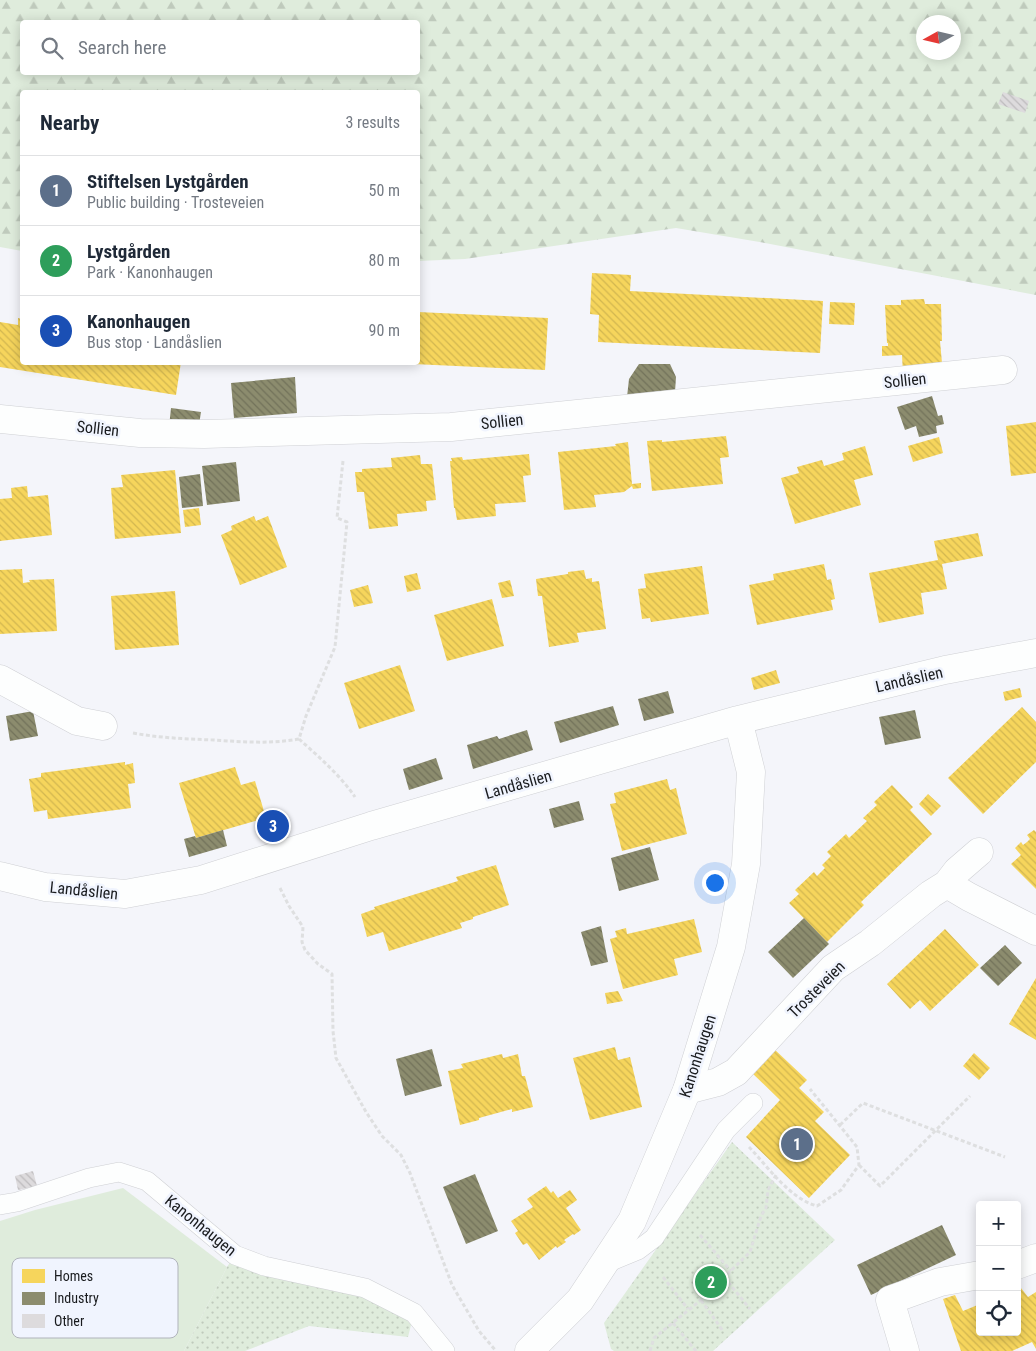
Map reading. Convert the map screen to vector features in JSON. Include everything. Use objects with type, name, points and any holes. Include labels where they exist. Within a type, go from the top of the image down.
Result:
[{"type":"street","name":"Sollien","points":[[0,419],[140,432],[204,434],[451,427],[1003,370]]},
{"type":"street","name":"Landåslien","points":[[0,876],[45,887],[125,894],[201,880],[371,826],[738,720],[946,670],[1036,653]]},
{"type":"street","points":[[0,679],[77,721],[103,726]]},
{"type":"street","name":"Kanonhaugen","points":[[529,1351],[580,1300],[632,1222],[687,1090],[731,947],[746,864],[751,772],[738,720]]},
{"type":"street","name":"Trosteveien","points":[[687,1090],[718,1082],[736,1072],[833,968],[870,943],[931,894],[947,884],[957,871],[979,852]]},
{"type":"street","points":[[947,884],[1036,931]]},
{"type":"street","points":[[1021,1264],[1036,1258]]},
{"type":"street","points":[[905,1351],[890,1300],[940,1282],[976,1276]]},
{"type":"lane","points":[[604,1264],[638,1250],[654,1238],[729,1126],[752,1103]]},
{"type":"lane","name":"Kanonhaugen","points":[[0,1205],[16,1202],[89,1178],[119,1172],[147,1181],[234,1255],[264,1266],[365,1288],[414,1313],[445,1351]]},
{"type":"path","points":[[299,739],[306,716],[336,647],[347,522],[337,518],[346,430]]},
{"type":"path","points":[[103,726],[155,737],[255,742],[285,742],[299,739]]},
{"type":"path","points":[[299,739],[349,787]]},
{"type":"path","points":[[266,860],[289,906],[303,927],[302,942],[305,950],[318,964],[332,974],[333,1031],[336,1058],[366,1112],[382,1136],[401,1155],[410,1173],[452,1285],[479,1331],[496,1351]]},
{"type":"path","points":[[810,1089],[857,1147],[859,1165],[880,1186],[970,1096]]},
{"type":"path","points":[[840,1125],[863,1103],[1005,1156]]},
{"type":"path","points":[[729,1126],[792,1192],[806,1203],[818,1206],[842,1190],[859,1165]]},
{"type":"path","points":[[650,1351],[654,1338],[700,1300],[750,1252],[761,1216],[766,1208],[768,1190],[776,1175]]},
{"type":"path","points":[[700,1234],[731,1270]]},
{"type":"path","points":[[663,1277],[688,1310]]},
{"type":"path","points":[[724,1277],[750,1309]]},
{"type":"path","points":[[700,1300],[723,1331]]},
{"type":"path","points":[[673,1322],[696,1351]]},
{"type":"green space","points":[[0,0],[1036,0],[1036,295],[765,243],[676,228],[465,259],[420,261],[420,90],[20,90],[20,251],[0,247]]},
{"type":"green space","points":[[732,1142],[835,1240],[713,1351],[614,1351],[611,1349],[604,1323]]},
{"type":"green space","points":[[123,1188],[227,1267],[184,1351],[0,1351],[0,1221],[35,1210]]},
{"type":"green space","points":[[235,1255],[414,1313],[408,1337],[309,1326],[245,1351],[184,1351]]},
{"type":"building: Homes","points":[[592,273],[631,275],[630,291],[823,301],[820,353],[598,342],[599,315],[590,314]]},
{"type":"building: Homes","points":[[924,299],[925,304],[941,304],[942,341],[940,341],[943,374],[903,375],[902,355],[882,356],[882,346],[888,346],[885,305],[901,305],[901,300]]},
{"type":"building: Homes","points":[[830,302],[855,303],[854,325],[829,324]]},
{"type":"building: Homes","points":[[420,312],[548,318],[545,370],[420,364]]},
{"type":"building: Homes","points":[[18,318],[20,318],[20,365],[181,365],[176,395],[0,367],[0,322],[18,325]]},
{"type":"building: Homes","points":[[1036,422],[1036,473],[1011,476],[1006,426]]},
{"type":"building: Homes","points":[[726,436],[729,457],[720,458],[723,484],[652,491],[647,441],[662,440],[662,442]]},
{"type":"building: Homes","points":[[939,437],[943,453],[913,462],[908,446]]},
{"type":"building: Homes","points":[[628,442],[632,484],[641,483],[641,488],[633,489],[632,486],[624,492],[594,495],[596,507],[564,510],[558,452],[616,446],[615,444]]},
{"type":"building: Homes","points":[[865,446],[873,475],[854,480],[861,505],[795,524],[781,478],[799,473],[797,467],[822,460],[824,466],[844,460],[842,453]]},
{"type":"building: Homes","points":[[529,454],[531,475],[523,476],[526,502],[495,504],[496,516],[457,520],[454,508],[451,458],[462,457],[463,460]]},
{"type":"building: Homes","points":[[420,455],[421,464],[432,464],[436,500],[426,501],[427,511],[397,514],[398,526],[369,529],[364,492],[357,492],[355,472],[362,472],[362,469],[392,467],[391,458]]},
{"type":"building: Homes","points":[[175,470],[181,533],[115,539],[111,488],[123,487],[121,475]]},
{"type":"building: Homes","points":[[27,486],[28,497],[48,495],[52,535],[0,541],[0,499],[12,498],[11,488]]},
{"type":"building: Homes","points":[[199,508],[201,525],[185,527],[183,510]]},
{"type":"building: Homes","points":[[254,516],[256,521],[268,516],[287,567],[240,585],[221,535],[232,530],[231,526]]},
{"type":"building: Homes","points":[[978,533],[983,556],[942,564],[947,589],[921,593],[924,614],[879,623],[869,573],[938,560],[934,541]]},
{"type":"building: Homes","points":[[824,564],[827,580],[831,579],[835,599],[831,600],[833,610],[757,625],[749,585],[774,580],[773,574]]},
{"type":"building: Homes","points":[[702,566],[709,614],[651,622],[650,618],[642,619],[638,589],[646,588],[644,574]]},
{"type":"building: Homes","points":[[22,569],[23,583],[30,582],[29,580],[54,579],[57,631],[0,634],[0,570]]},
{"type":"building: Homes","points":[[584,570],[586,579],[592,578],[592,582],[599,581],[606,629],[577,633],[579,642],[549,647],[542,596],[538,596],[536,579]]},
{"type":"building: Homes","points":[[417,573],[421,589],[407,592],[404,576]]},
{"type":"building: Homes","points":[[510,580],[514,596],[502,598],[498,583]]},
{"type":"building: Homes","points":[[368,585],[373,603],[354,607],[350,590]]},
{"type":"building: Homes","points":[[175,591],[179,645],[115,650],[111,596]]},
{"type":"building: Homes","points":[[492,599],[504,646],[447,661],[434,615]]},
{"type":"building: Homes","points":[[400,665],[415,711],[359,729],[344,683]]},
{"type":"building: Homes","points":[[776,670],[780,683],[754,690],[751,678]]},
{"type":"building: Homes","points":[[1020,688],[1022,697],[1005,701],[1003,692]]},
{"type":"building: Homes","points":[[1022,707],[1036,722],[1036,762],[983,814],[948,778]]},
{"type":"building: Homes","points":[[125,762],[125,765],[133,763],[135,783],[128,784],[131,808],[48,819],[47,810],[34,812],[29,779],[41,777],[41,773]]},
{"type":"building: Homes","points":[[235,767],[241,785],[255,781],[266,818],[196,838],[179,783]]},
{"type":"building: Homes","points":[[667,779],[670,790],[676,788],[687,834],[622,851],[610,804],[616,803],[614,793]]},
{"type":"building: Homes","points":[[892,785],[913,807],[910,810],[932,834],[861,902],[864,905],[827,942],[789,903],[799,894],[795,890],[814,872],[817,876],[825,868],[822,865],[831,856],[827,852],[846,834],[849,838],[867,821],[863,818],[877,805],[874,802]]},
{"type":"building: Homes","points":[[928,794],[941,806],[931,816],[919,804]]},
{"type":"building: Homes","points":[[1034,830],[1036,832],[1036,889],[1011,864],[1021,855],[1015,848],[1021,842],[1023,845],[1027,842],[1030,839],[1027,835]]},
{"type":"building: Homes","points":[[496,865],[509,905],[460,923],[462,928],[389,951],[383,932],[367,937],[361,914],[375,909],[374,907],[458,881],[456,877]]},
{"type":"building: Homes","points":[[694,919],[702,952],[674,959],[678,975],[623,989],[610,939],[617,937],[615,931],[626,928],[627,934]]},
{"type":"building: Homes","points":[[945,929],[979,965],[930,1011],[920,1000],[910,1009],[887,984]]},
{"type":"building: Homes","points":[[1036,978],[1036,1040],[1009,1024]]},
{"type":"building: Homes","points":[[618,991],[623,1001],[607,1004],[605,993]]},
{"type":"building: Homes","points":[[615,1047],[618,1060],[630,1057],[642,1107],[590,1120],[573,1058]]},
{"type":"building: Homes","points":[[773,1048],[807,1080],[799,1088],[824,1112],[815,1121],[850,1155],[809,1198],[746,1137],[780,1100],[750,1071]]},
{"type":"building: Homes","points":[[974,1053],[990,1068],[979,1080],[963,1066]]},
{"type":"building: Homes","points":[[502,1054],[503,1058],[518,1054],[522,1076],[525,1076],[533,1107],[512,1112],[512,1109],[460,1125],[448,1071],[463,1068],[461,1064]]},
{"type":"building: Homes","points":[[546,1186],[558,1198],[570,1190],[577,1200],[566,1208],[581,1230],[564,1240],[566,1242],[557,1248],[556,1246],[539,1260],[527,1243],[523,1245],[515,1233],[518,1231],[511,1221],[533,1207],[527,1199]]},
{"type":"building: Homes","points":[[1021,1288],[1028,1297],[1036,1292],[1036,1349],[1032,1342],[1012,1351],[961,1351],[943,1299],[955,1295],[963,1311],[976,1306],[976,1336],[1021,1336]]},
{"type":"building: Industry","points":[[639,364],[670,364],[676,377],[675,392],[627,397],[629,379]]},
{"type":"building: Industry","points":[[295,377],[297,413],[234,418],[231,383]]},
{"type":"building: Industry","points":[[932,396],[938,416],[942,415],[944,424],[936,426],[937,433],[919,437],[916,426],[905,430],[897,407]]},
{"type":"building: Industry","points":[[171,408],[201,412],[198,431],[169,427]]},
{"type":"building: Industry","points":[[236,462],[240,501],[207,505],[202,466]]},
{"type":"building: Industry","points":[[200,474],[203,506],[182,508],[179,477]]},
{"type":"building: Industry","points":[[668,691],[674,713],[644,721],[638,699]]},
{"type":"building: Industry","points":[[613,706],[619,725],[560,743],[554,722]]},
{"type":"building: Industry","points":[[915,710],[921,738],[885,745],[879,717]]},
{"type":"building: Industry","points":[[33,711],[38,736],[10,741],[6,716]]},
{"type":"building: Industry","points":[[527,730],[533,750],[473,769],[467,745],[497,736],[499,739]]},
{"type":"building: Industry","points":[[436,758],[443,779],[409,790],[403,769]]},
{"type":"building: Industry","points":[[579,801],[584,820],[554,828],[549,809]]},
{"type":"building: Industry","points":[[223,830],[227,846],[189,857],[184,839],[195,836],[196,838]]},
{"type":"building: Industry","points":[[650,847],[659,880],[619,891],[611,858]]},
{"type":"building: Industry","points":[[804,918],[829,944],[793,978],[768,952]]},
{"type":"building: Industry","points":[[601,926],[608,962],[591,966],[581,932]]},
{"type":"building: Industry","points":[[1005,945],[1022,963],[998,986],[980,968]]},
{"type":"building: Industry","points":[[432,1049],[442,1086],[405,1096],[396,1059]]},
{"type":"building: Industry","points":[[475,1174],[498,1231],[466,1244],[443,1187]]},
{"type":"building: Industry","points":[[942,1225],[956,1255],[871,1295],[857,1265]]},
{"type":"building: Other","points":[[1003,92],[1029,101],[1025,113],[998,104]]},
{"type":"building: Other","points":[[33,1171],[37,1186],[18,1190],[15,1176]]},
{"type":"place","name":"Kanonhaugen","points":[[273,826]]},
{"type":"place","name":"Stiftelsen Lystgården","points":[[797,1144]]},
{"type":"place","name":"Lystgården","points":[[711,1282]]}]
